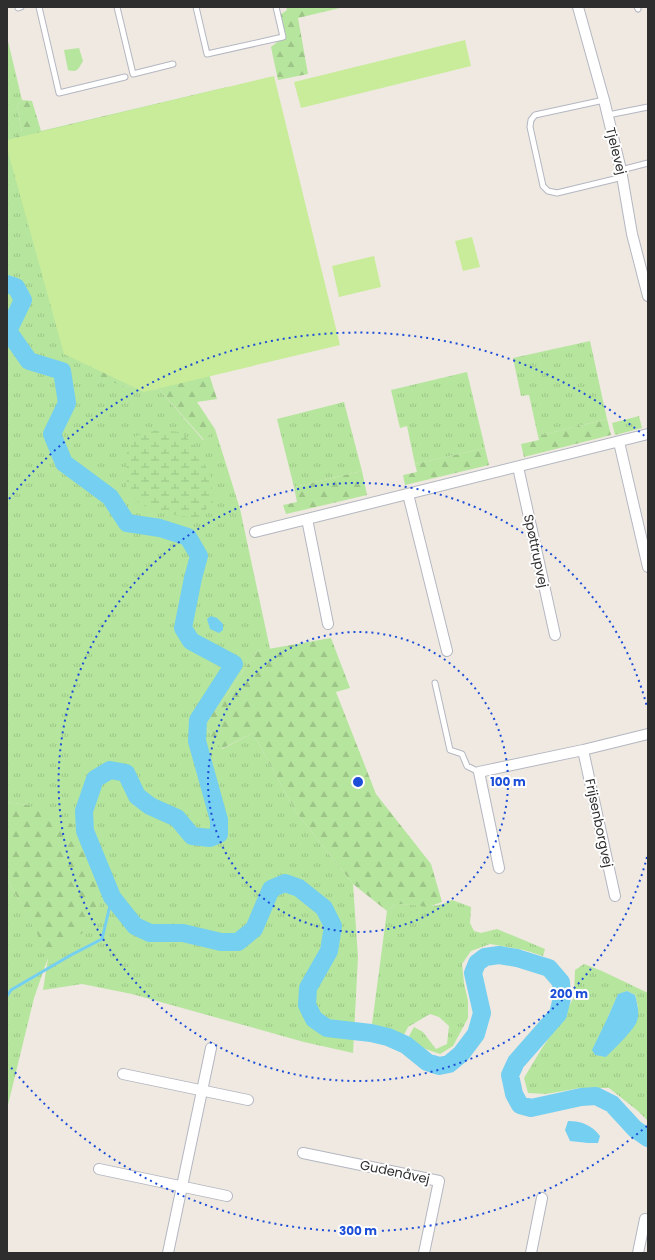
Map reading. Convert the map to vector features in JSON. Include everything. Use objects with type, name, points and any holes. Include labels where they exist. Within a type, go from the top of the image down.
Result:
[{"type":"street","name":"Tjelevej","points":[[578,7],[608,115],[622,174],[632,234],[648,296]]},
{"type":"street","points":[[255,532],[648,434]]},
{"type":"street","points":[[619,442],[648,567]]},
{"type":"street","name":"Spøttrupvej","points":[[518,467],[555,635]]},
{"type":"street","points":[[408,494],[447,651]]},
{"type":"street","points":[[307,519],[328,624]]},
{"type":"street","points":[[499,868],[479,772],[583,750],[648,734]]},
{"type":"street","name":"Frijsenborgvej","points":[[583,750],[615,896]]},
{"type":"street","points":[[168,1253],[211,1048]]},
{"type":"street","points":[[123,1074],[248,1100]]},
{"type":"street","name":"Gudenåvej","points":[[303,1153],[438,1181],[424,1253]]},
{"type":"street","points":[[99,1169],[227,1196]]},
{"type":"street","points":[[531,1253],[542,1198]]},
{"type":"street","points":[[638,1253],[645,1220]]},
{"type":"lane","points":[[39,7],[59,93],[125,77]]},
{"type":"lane","points":[[117,7],[134,74],[173,64]]},
{"type":"lane","points":[[196,7],[207,54],[283,37],[276,7]]},
{"type":"lane","points":[[604,100],[535,115],[531,120],[530,127],[543,186],[548,191],[557,193],[622,174],[648,163]]},
{"type":"lane","points":[[608,115],[648,107]]},
{"type":"lane","points":[[435,683],[450,750],[462,754],[466,766],[479,772]]},
{"type":"green space","points":[[286,7],[344,7],[298,18],[308,74],[278,80],[271,47],[284,37],[280,15],[287,10]]},
{"type":"green space","points":[[7,37],[22,100],[17,105],[22,133],[122,386],[160,390],[203,440],[215,429],[240,509],[270,649],[257,651],[226,696],[203,724],[222,749],[253,733],[296,812],[353,884],[358,957],[353,1053],[304,1042],[132,994],[82,984],[43,990],[48,958],[34,998],[7,1109],[7,879],[49,954],[28,805],[7,802]]},
{"type":"green space","points":[[465,40],[471,66],[301,108],[294,82]]},
{"type":"green space","points":[[79,48],[83,61],[76,71],[68,70],[64,50]]},
{"type":"green space","points":[[274,76],[340,345],[144,392],[64,354],[7,148],[7,140]]},
{"type":"green space","points":[[227,87],[229,100],[12,139],[22,133],[17,105],[22,100],[32,101],[41,131]]},
{"type":"green space","points":[[472,237],[480,267],[463,271],[455,241]]},
{"type":"green space","points":[[374,256],[381,287],[339,297],[332,266]]},
{"type":"green space","points":[[590,341],[607,419],[538,436],[529,395],[521,396],[513,358]]},
{"type":"green space","points":[[74,354],[209,374],[217,399],[197,402],[215,429],[204,440],[160,390],[122,386],[94,374]]},
{"type":"green space","points":[[467,372],[485,448],[415,464],[407,426],[400,428],[391,390]]},
{"type":"green space","points":[[344,402],[362,471],[294,487],[277,419]]},
{"type":"green space","points":[[639,416],[642,428],[615,435],[612,423]]},
{"type":"green space","points":[[607,419],[611,435],[524,457],[521,444],[539,440],[538,436]]},
{"type":"green space","points":[[160,429],[183,433],[198,451],[211,477],[213,502],[198,518],[166,514],[141,505],[127,489],[126,457],[130,438]]},
{"type":"green space","points":[[485,448],[489,465],[405,485],[403,475],[417,472],[415,464]]},
{"type":"green space","points":[[362,471],[367,495],[286,514],[283,505],[297,502],[294,487]]},
{"type":"green space","points":[[331,638],[350,688],[336,692],[376,794],[431,864],[442,902],[428,907],[396,904],[387,911],[353,884],[296,812],[253,733],[221,749],[203,723],[226,696],[257,651]]},
{"type":"green space","points":[[7,802],[28,805],[72,824],[103,899],[84,932],[49,955],[7,879]]},
{"type":"green space","points":[[452,900],[471,907],[470,923],[474,931],[481,933],[497,929],[545,949],[543,956],[524,950],[490,944],[471,951],[462,964],[468,1001],[468,1018],[453,1046],[440,1054],[420,1047],[409,1036],[414,1027],[423,1032],[436,1049],[447,1044],[449,1026],[439,1017],[430,1014],[408,1027],[404,1035],[372,1024],[387,911],[396,904],[431,906]]},
{"type":"green space","points":[[584,964],[648,993],[648,1121],[609,1088],[580,1088],[546,1094],[528,1093],[524,1078],[560,1022],[574,997],[575,970]],"holes":[[[627,991],[635,995],[638,1007],[608,1017],[618,995]]]},
{"type":"water","points":[[211,616],[217,618],[223,624],[223,630],[219,633],[210,629],[207,619]]},
{"type":"water","points":[[627,991],[635,995],[636,998],[638,1015],[635,1025],[606,1057],[595,1055],[592,1050],[618,994]]},
{"type":"water","points":[[568,1121],[590,1126],[600,1136],[598,1143],[570,1141],[565,1130]]},
{"type":"waterway","points":[[7,284],[16,287],[23,300],[8,331],[29,361],[62,371],[67,403],[52,434],[64,463],[110,497],[127,523],[160,528],[188,537],[199,556],[183,628],[191,641],[234,664],[198,720],[197,741],[219,820],[219,834],[210,838],[192,836],[177,818],[150,806],[137,796],[126,773],[110,770],[95,779],[84,811],[85,831],[112,897],[135,926],[150,933],[183,933],[221,942],[238,942],[254,929],[271,889],[285,883],[299,888],[324,908],[333,926],[329,951],[308,988],[307,1005],[314,1019],[327,1028],[371,1033],[388,1037],[406,1045],[427,1062],[439,1066],[449,1064],[461,1054],[476,1034],[482,1013],[473,973],[477,963],[485,957],[499,955],[517,958],[549,968],[561,982],[562,998],[558,1014],[516,1062],[510,1075],[514,1094],[520,1105],[531,1108],[581,1097],[596,1096],[612,1104],[635,1129],[648,1138]]},
{"type":"waterway","points":[[7,996],[11,990],[102,939],[112,897]]}]
